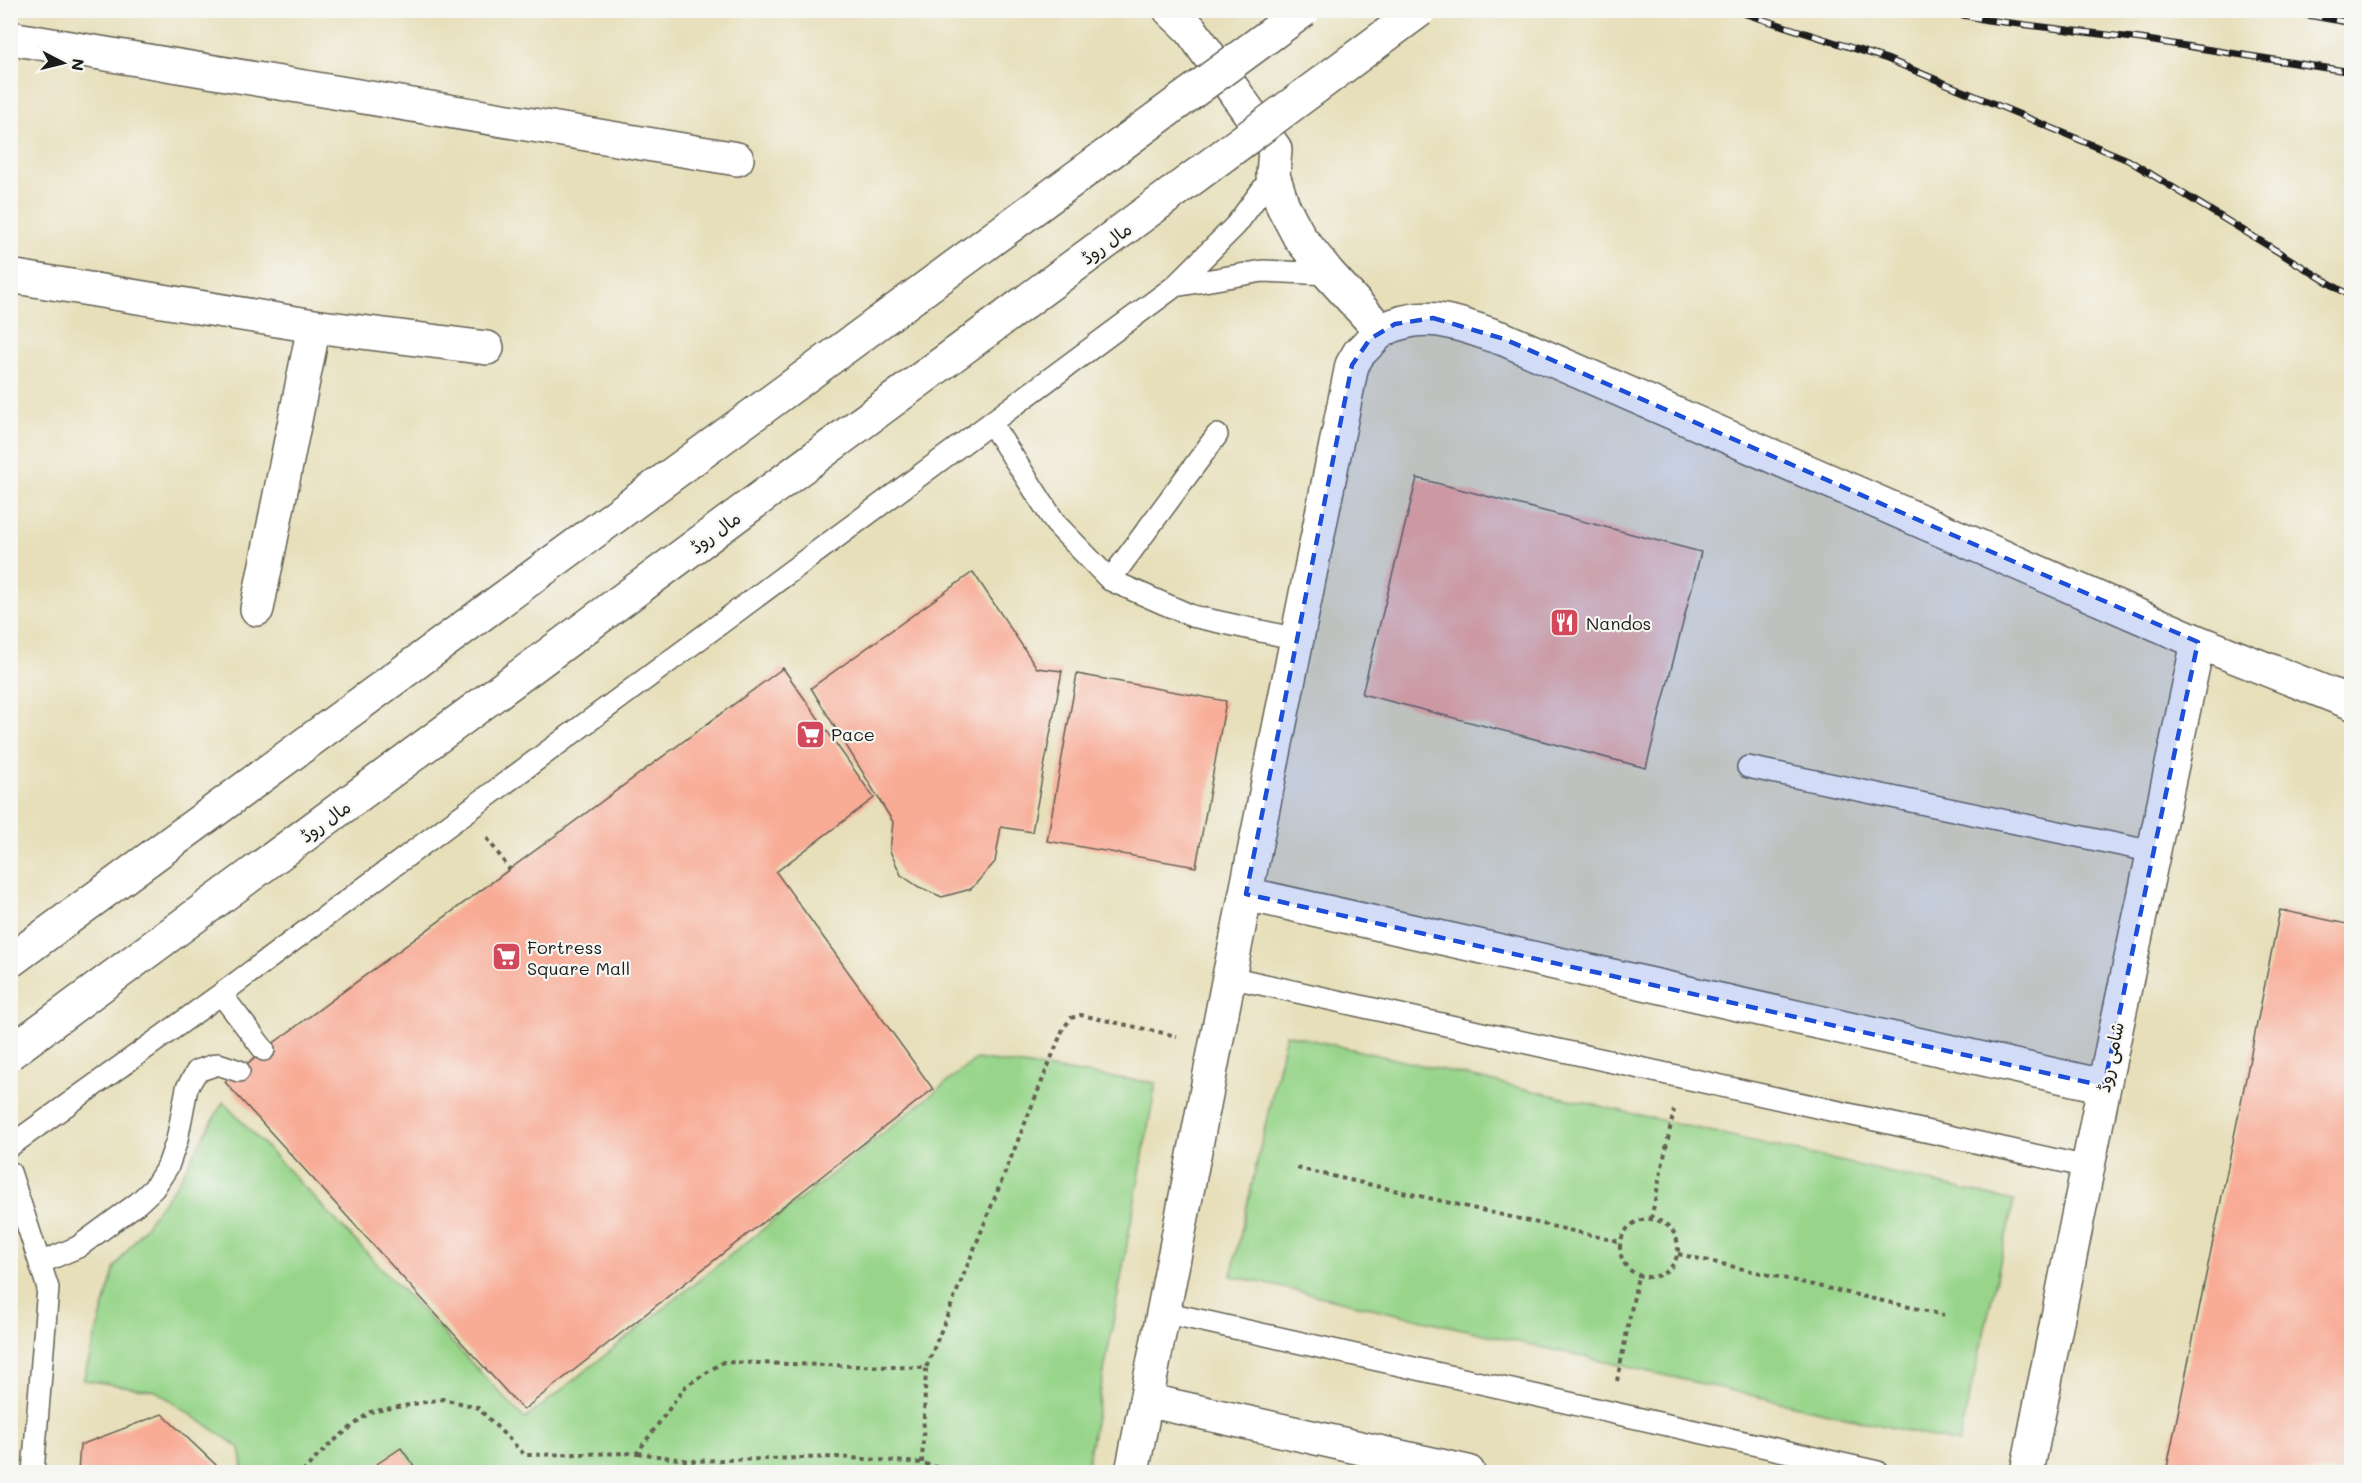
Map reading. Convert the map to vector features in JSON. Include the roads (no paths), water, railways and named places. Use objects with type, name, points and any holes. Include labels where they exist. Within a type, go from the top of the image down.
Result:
[{"type":"street","points":[[1170,10],[1191,30],[1275,149],[1273,175],[1283,206],[1296,230],[1329,274],[1381,331]]},
{"type":"street","points":[[10,961],[1305,10]]},
{"type":"street","name":"مال روڈ","points":[[10,1053],[1420,10]]},
{"type":"street","points":[[10,38],[737,159]]},
{"type":"street","points":[[10,276],[314,326],[487,348]]},
{"type":"street","points":[[1132,1473],[1352,365],[1365,346],[1381,331],[1412,319],[1433,318],[1504,339],[2198,642],[2352,703]]},
{"type":"street","points":[[257,609],[314,326]]},
{"type":"street","name":"شامی روڈ","points":[[2026,1473],[2104,1086],[2198,642]]},
{"type":"street","points":[[1246,894],[2104,1086]]},
{"type":"street","points":[[1146,1400],[1468,1473]]},
{"type":"lane","points":[[10,1146],[221,994],[1175,286],[1236,225],[1273,175]]},
{"type":"lane","points":[[1175,286],[1263,271],[1329,274]]},
{"type":"lane","points":[[991,423],[1056,524],[1110,580],[1192,616],[1297,639]]},
{"type":"lane","points":[[1110,580],[1217,435]]},
{"type":"lane","points":[[1748,767],[2154,852]]},
{"type":"lane","points":[[1229,977],[2088,1167]]},
{"type":"lane","points":[[221,994],[264,1050]]},
{"type":"lane","points":[[40,1263],[78,1247],[138,1203],[154,1188],[168,1166],[177,1140],[187,1088],[197,1071],[218,1064],[240,1071]]},
{"type":"lane","points":[[10,1172],[48,1288],[33,1473]]},
{"type":"lane","points":[[1163,1312],[1878,1473]]},
{"type":"railway","points":[[1733,10],[1887,59],[2128,160],[2352,297]]},
{"type":"railway","points":[[1939,10],[1987,20],[2141,39],[2352,72]]},
{"type":"railway","points":[[2280,10],[2352,23]]},
{"type":"place","name":"Nandos","points":[[1565,623]]},
{"type":"place","name":"Pace","points":[[810,734]]},
{"type":"place","name":"Fortress Square Mall","points":[[506,957]]}]
